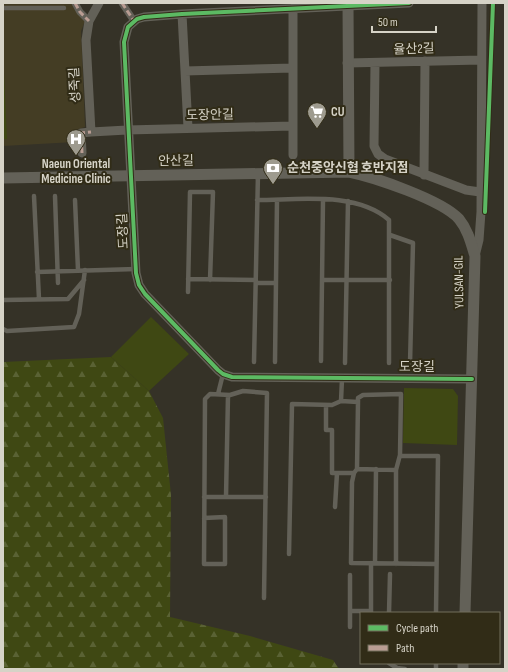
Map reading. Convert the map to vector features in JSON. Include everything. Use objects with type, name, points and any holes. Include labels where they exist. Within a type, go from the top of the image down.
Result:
[{"type":"street","points":[[75,3],[80,12],[90,21]]},
{"type":"street","name":"성죽길","points":[[91,132],[86,40],[90,21],[99,3]]},
{"type":"street","points":[[122,3],[134,21],[144,17],[182,14],[348,4],[409,3]]},
{"type":"street","points":[[474,256],[480,233],[482,3]]},
{"type":"street","points":[[348,4],[347,63],[349,172]]},
{"type":"street","points":[[293,8],[293,155]]},
{"type":"street","points":[[182,14],[188,128]]},
{"type":"street","name":"도장길","points":[[134,21],[125,34],[124,42],[136,269],[139,285],[145,294],[223,374],[232,377],[472,379]]},
{"type":"street","name":"율산2길","points":[[347,63],[481,60]]},
{"type":"street","points":[[424,175],[425,61]]},
{"type":"street","points":[[375,63],[374,146],[378,154],[384,159],[424,175],[466,190],[480,192]]},
{"type":"street","points":[[185,71],[292,68]]},
{"type":"street","name":"도장안길","points":[[128,130],[292,126]]},
{"type":"street","points":[[82,154],[81,133],[128,130]]},
{"type":"street","name":"안산길","points":[[3,178],[349,172]]},
{"type":"street","name":"YULSAN-GIL","points":[[349,172],[379,180],[450,211],[462,223],[468,233],[474,256],[465,612]]},
{"type":"lane","points":[[3,8],[64,8]]},
{"type":"lane","points":[[254,362],[258,173]]},
{"type":"lane","points":[[188,292],[190,192],[212,192],[210,280]]},
{"type":"lane","points":[[34,196],[38,299]]},
{"type":"lane","points":[[55,196],[58,283]]},
{"type":"lane","points":[[75,200],[78,270]]},
{"type":"lane","points":[[257,200],[348,201],[380,213],[388,220],[390,235],[389,363]]},
{"type":"lane","points":[[275,362],[277,200]]},
{"type":"lane","points":[[321,361],[323,200]]},
{"type":"lane","points":[[345,363],[348,201]]},
{"type":"lane","points":[[390,235],[413,243],[410,364]]},
{"type":"lane","points":[[37,272],[136,269]]},
{"type":"lane","points":[[3,329],[7,331],[74,327],[79,314],[85,270]]},
{"type":"lane","points":[[3,300],[68,299],[84,280]]},
{"type":"lane","points":[[188,280],[256,281],[276,283]]},
{"type":"lane","points":[[322,280],[390,280]]},
{"type":"lane","points":[[218,394],[223,374]]},
{"type":"lane","points":[[341,401],[342,379]]},
{"type":"lane","points":[[204,518],[225,517],[225,564],[204,564],[204,518],[204,497],[206,399],[210,394],[228,395],[243,391],[267,393],[264,598]]},
{"type":"lane","points":[[396,564],[396,470],[400,456],[401,394],[363,395],[358,398],[351,563],[373,564],[396,564],[436,564]]},
{"type":"lane","points":[[226,497],[228,395]]},
{"type":"lane","points":[[289,554],[292,404],[332,405],[341,401],[358,402]]},
{"type":"lane","points":[[326,405],[326,430],[332,430],[332,473],[376,469],[396,470]]},
{"type":"lane","points":[[400,456],[438,456],[436,612]]},
{"type":"lane","points":[[350,612],[371,612],[376,469]]},
{"type":"lane","points":[[335,507],[337,473]]},
{"type":"lane","points":[[204,497],[266,497]]},
{"type":"lane","points":[[389,612],[390,574]]},
{"type":"lane","points":[[350,575],[350,627]]},
{"type":"lane","points":[[391,664],[397,668],[405,669]]},
{"type":"shaded area","points":[[3,3],[71,3],[85,21],[81,31],[85,127],[75,130],[75,142],[3,146]]},
{"type":"green space","points":[[3,51],[7,139],[3,139]]},
{"type":"green space","points":[[151,317],[189,354],[149,391],[111,357]]},
{"type":"green space","points":[[111,357],[149,391],[163,418],[171,495],[170,617],[250,636],[333,660],[339,669],[3,669],[3,362]]},
{"type":"green space","points":[[404,388],[453,389],[458,396],[457,445],[403,443]]},
{"type":"marked path","points":[[75,3],[80,12],[89,21]]},
{"type":"marked path","points":[[122,3],[134,21]]},
{"type":"marked path","points":[[82,153],[81,133],[91,132]]},
{"type":"cycle path","points":[[409,3],[144,17],[137,19],[128,27],[124,42],[136,273],[139,285],[145,294],[218,370],[223,374],[232,377],[472,379]]},
{"type":"cycle path","points":[[485,212],[493,3]]},
{"type":"place","name":"CU","points":[[317,129]]},
{"type":"place","name":"Naeun Oriental Medicine Clinic","points":[[76,156]]},
{"type":"place","name":"순천중앙신협 호반지점","points":[[273,185]]}]
